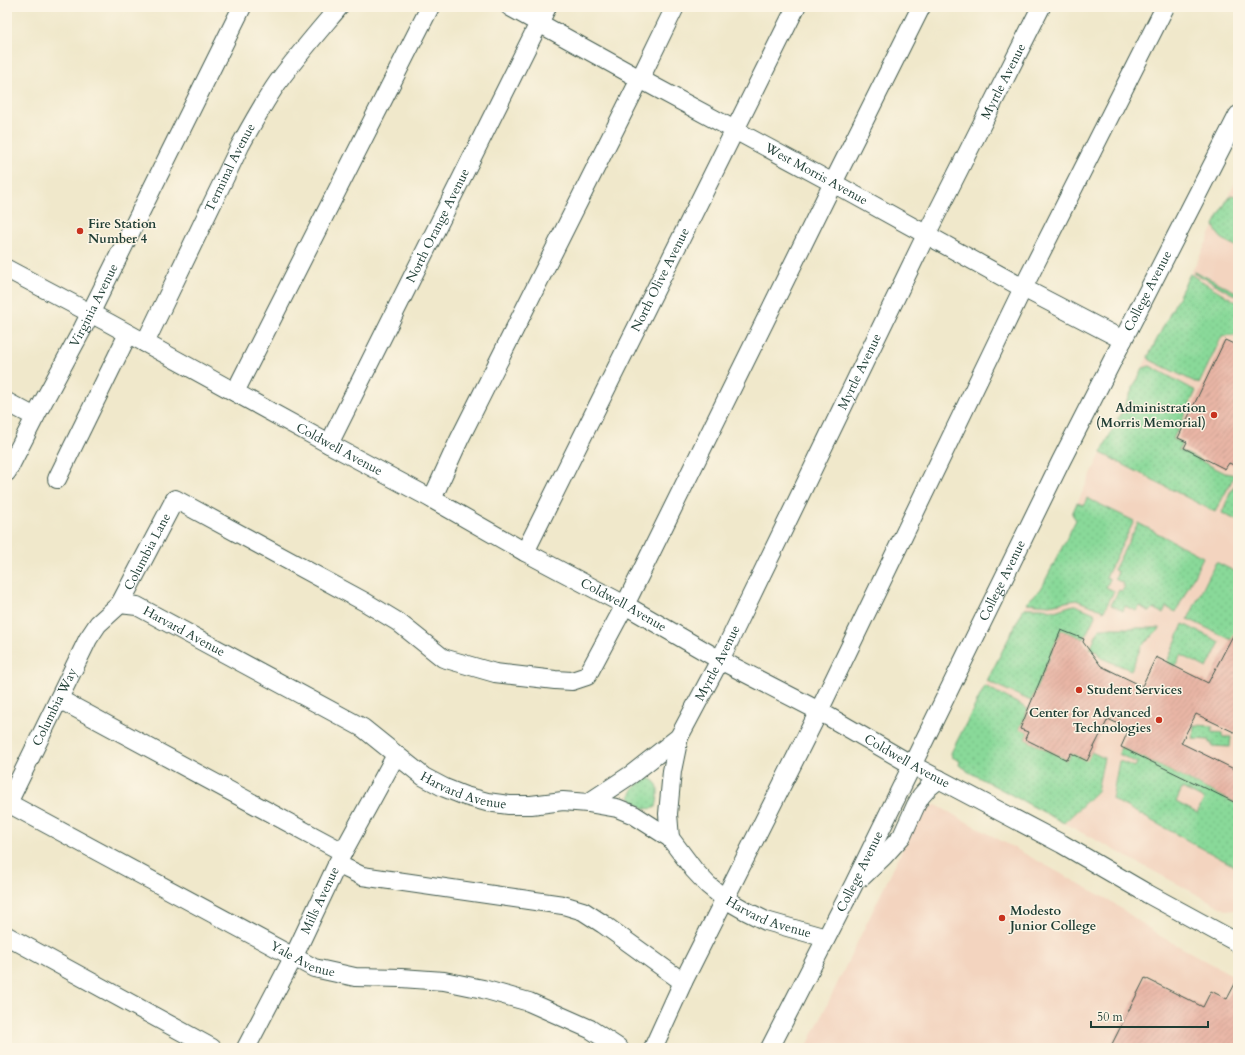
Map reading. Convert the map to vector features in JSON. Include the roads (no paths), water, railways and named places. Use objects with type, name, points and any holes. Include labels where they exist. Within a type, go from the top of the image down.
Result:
[{"type":"street","name":"Virginia Avenue","points":[[7,472],[90,313],[242,7]]},
{"type":"street","name":"Terminal Avenue","points":[[145,343],[240,146],[256,117],[277,83],[339,7]]},
{"type":"street","points":[[235,392],[430,7]]},
{"type":"street","name":"West Morris Avenue","points":[[510,7],[734,130],[833,182],[1023,288],[1123,340]]},
{"type":"street","name":"North Orange Avenue","points":[[329,444],[547,7]]},
{"type":"street","points":[[432,499],[462,432],[675,7]]},
{"type":"street","name":"North Olive Avenue","points":[[525,552],[796,7]]},
{"type":"street","points":[[625,605],[833,182],[921,7]]},
{"type":"street","name":"Myrtle Avenue","points":[[670,838],[668,814],[671,778],[679,737],[720,660],[926,235],[1041,7]]},
{"type":"street","points":[[653,1048],[683,982],[819,711],[1023,288],[1165,7]]},
{"type":"street","name":"College Avenue","points":[[770,1048],[854,884],[1061,461],[1238,115]]},
{"type":"street","name":"Coldwell Avenue","points":[[7,269],[432,499],[525,552],[625,605],[720,660],[819,711],[912,765],[1062,844],[1148,894],[1238,942]]},
{"type":"street","points":[[57,479],[128,334]]},
{"type":"street","points":[[7,402],[35,417]]},
{"type":"street","name":"Columbia Lane","points":[[115,609],[175,499],[365,602],[398,622],[443,658],[495,673],[572,681],[587,676],[625,605]]},
{"type":"street","name":"Harvard Avenue","points":[[115,609],[138,606],[363,728],[424,777],[465,796],[487,802],[509,805],[531,805],[563,801],[588,803],[617,808],[634,815],[670,838],[694,870],[708,885],[725,899],[766,921],[826,938]]},
{"type":"street","name":"Columbia Way","points":[[8,804],[88,639],[98,624],[115,609]]},
{"type":"street","points":[[59,699],[340,858],[362,876],[563,905],[583,911],[683,982]]},
{"type":"street","name":"Myrtle Avenue","points":[[588,803],[632,774],[679,737]]},
{"type":"street","name":"Mills Avenue","points":[[246,1048],[293,958],[340,858],[396,755]]},
{"type":"street","points":[[854,884],[883,857],[902,836],[921,796],[939,779]]},
{"type":"street","name":"Yale Avenue","points":[[8,804],[314,968],[355,976],[444,981],[483,989],[529,1002],[590,1029],[619,1048]]},
{"type":"street","points":[[7,936],[212,1048]]},
{"type":"place","name":"Fire Station Number 4","points":[[80,231]]},
{"type":"place","name":"Administration (Morris Memorial)","points":[[1214,415]]},
{"type":"place","name":"Student Services","points":[[1079,690]]},
{"type":"place","name":"Center for Advanced Technologies","points":[[1159,720]]},
{"type":"place","name":"Modesto Junior College","points":[[1002,918]]}]
